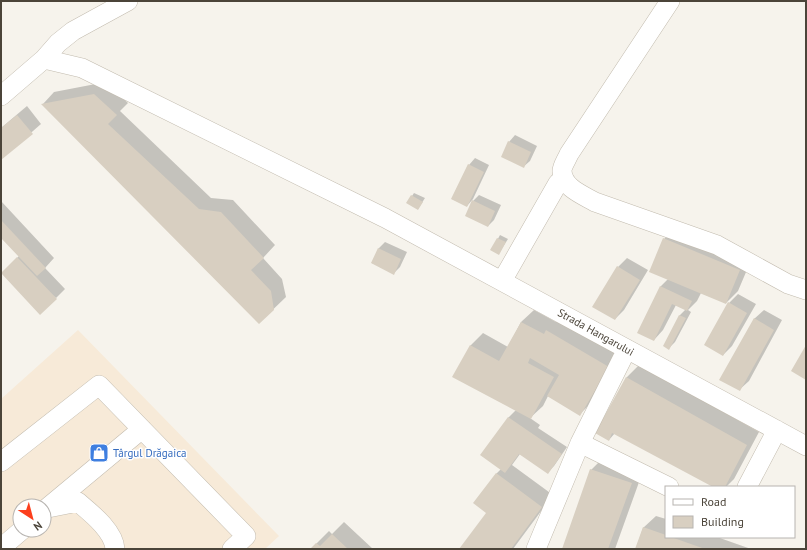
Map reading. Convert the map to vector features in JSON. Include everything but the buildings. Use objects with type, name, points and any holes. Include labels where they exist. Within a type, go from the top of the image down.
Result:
[{"type":"street","points":[[1,96],[44,59],[58,43],[73,31],[128,1]]},
{"type":"street","points":[[502,281],[563,179],[569,154],[670,1]]},
{"type":"street","name":"Strada Hangarului","points":[[44,59],[82,68],[385,218],[806,446]]},
{"type":"street","points":[[563,179],[581,194],[596,202],[717,245],[788,284],[806,290]]},
{"type":"street","points":[[536,549],[580,444],[627,349]]},
{"type":"street","points":[[1,462],[99,385],[246,536],[232,549]]},
{"type":"street","points":[[52,504],[142,429]]},
{"type":"street","points":[[748,486],[777,430]]},
{"type":"street","points":[[580,444],[667,486]]},
{"type":"street","points":[[52,508],[78,502],[98,520],[110,536],[115,549]]},
{"type":"street","points":[[1,548],[13,538]]},
{"type":"shaded area","name":"Târgul Drăgaica","points":[[78,330],[279,536],[265,549],[1,549],[1,399]]},
{"type":"place","name":"Târgul Drăgaica","points":[[99,453]]}]
